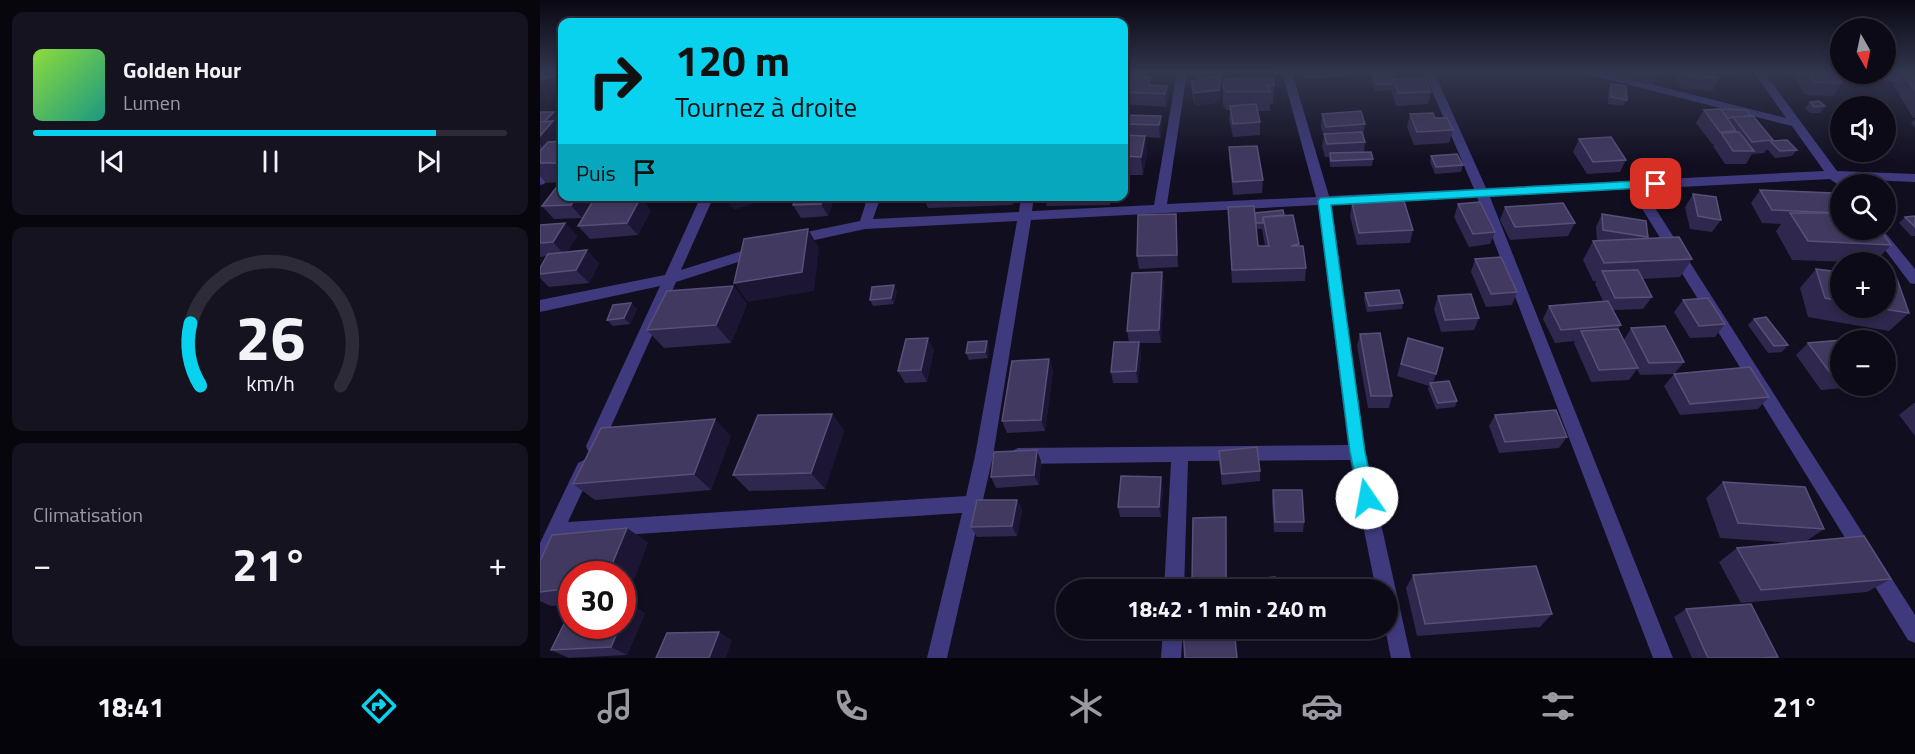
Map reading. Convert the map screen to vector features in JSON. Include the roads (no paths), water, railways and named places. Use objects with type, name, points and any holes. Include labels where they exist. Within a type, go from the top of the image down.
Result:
[{"type":"street","points":[[1161,208],[1177,103]]},
{"type":"street","points":[[1296,103],[1324,201],[1358,452],[1384,579]]},
{"type":"street","points":[[1442,103],[1482,193],[1663,658]]},
{"type":"street","points":[[1712,103],[1797,124]]},
{"type":"street","points":[[1781,103],[1832,174]]},
{"type":"street","points":[[540,181],[558,158]]},
{"type":"street","points":[[1896,178],[1915,178]]},
{"type":"street","points":[[540,306],[670,279],[773,246],[865,224],[1634,185],[1830,180]]},
{"type":"street","points":[[1634,185],[1915,633]]},
{"type":"street","points":[[540,563],[706,201]]},
{"type":"street","points":[[865,224],[873,201]]},
{"type":"street","points":[[937,658],[984,456],[1027,201]]},
{"type":"street","points":[[1884,240],[1915,279]]},
{"type":"street","points":[[984,456],[1358,452]]},
{"type":"street","points":[[1174,579],[1180,454]]},
{"type":"street","points":[[555,531],[974,504]]},
{"type":"street","points":[[1171,658],[1172,639]]},
{"type":"street","points":[[1397,639],[1401,658]]}]
